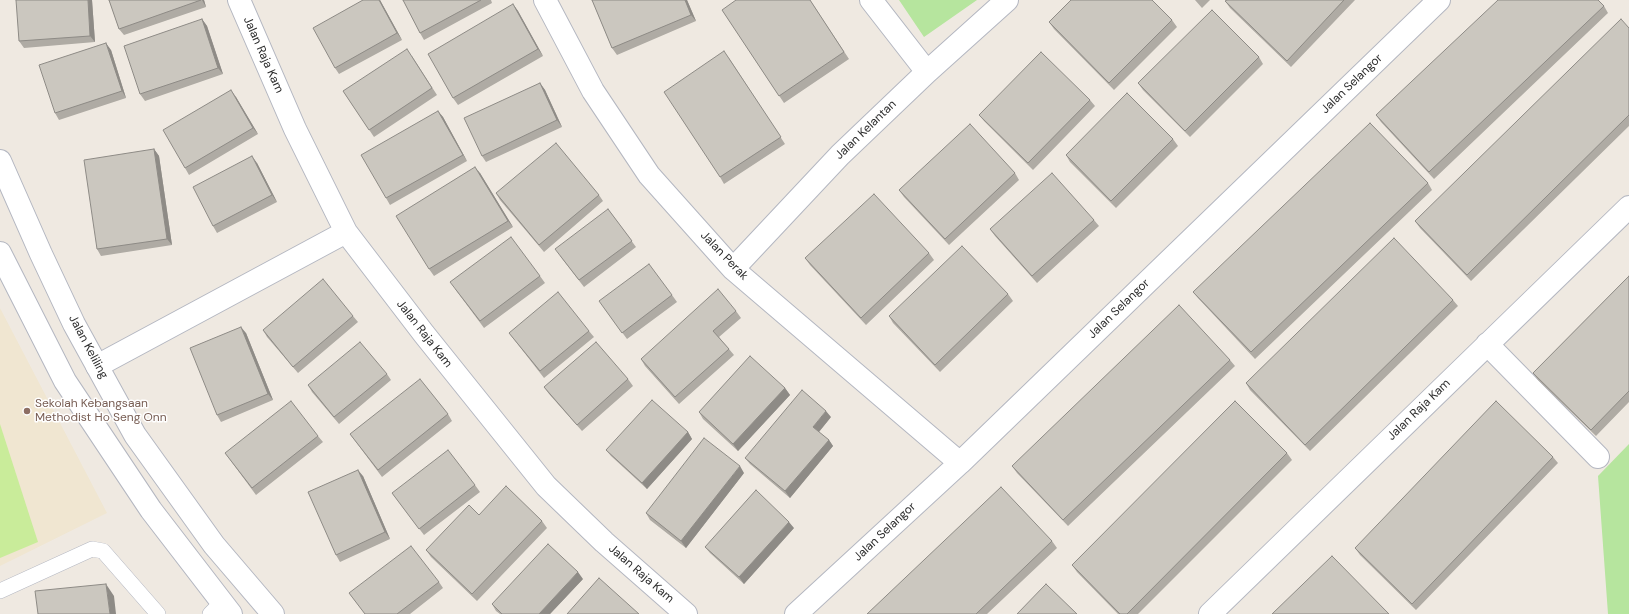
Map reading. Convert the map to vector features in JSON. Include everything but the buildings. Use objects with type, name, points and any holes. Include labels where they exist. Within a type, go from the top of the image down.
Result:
[{"type":"street","name":"Jalan Raja Kam","points":[[239,0],[295,129],[346,232],[424,334],[546,486],[604,542],[686,614]]},
{"type":"street","name":"Jalan Perak","points":[[545,0],[593,91],[649,174],[733,268],[960,463]]},
{"type":"street","points":[[872,0],[928,72]]},
{"type":"street","name":"Jalan Kelantan","points":[[733,268],[840,155],[1007,0]]},
{"type":"street","name":"Jalan Selangor","points":[[796,614],[960,463],[1429,3]]},
{"type":"street","name":"Jalan Keliling","points":[[0,161],[74,324],[135,435],[214,545],[273,614]]},
{"type":"street","name":"Jalan Raja Kam","points":[[1210,614],[1629,207]]},
{"type":"street","points":[[97,366],[346,232]]},
{"type":"street","points":[[0,253],[65,381],[151,510],[221,610]]},
{"type":"street","points":[[1488,344],[1598,457]]},
{"type":"lane","points":[[0,591],[92,549],[103,551],[158,614]]},
{"type":"shaded area","name":"Sekolah Kebangsaan Methodist Ho Seng Onn","points":[[0,308],[107,513],[0,566]]},
{"type":"green space","points":[[899,0],[977,0],[924,37]]},
{"type":"green space","points":[[0,424],[38,542],[0,558]]},
{"type":"green space","points":[[1629,444],[1629,614],[1608,614],[1598,476]]},
{"type":"place","name":"Sekolah Kebangsaan Methodist Ho Seng Onn","points":[[27,411]]}]
